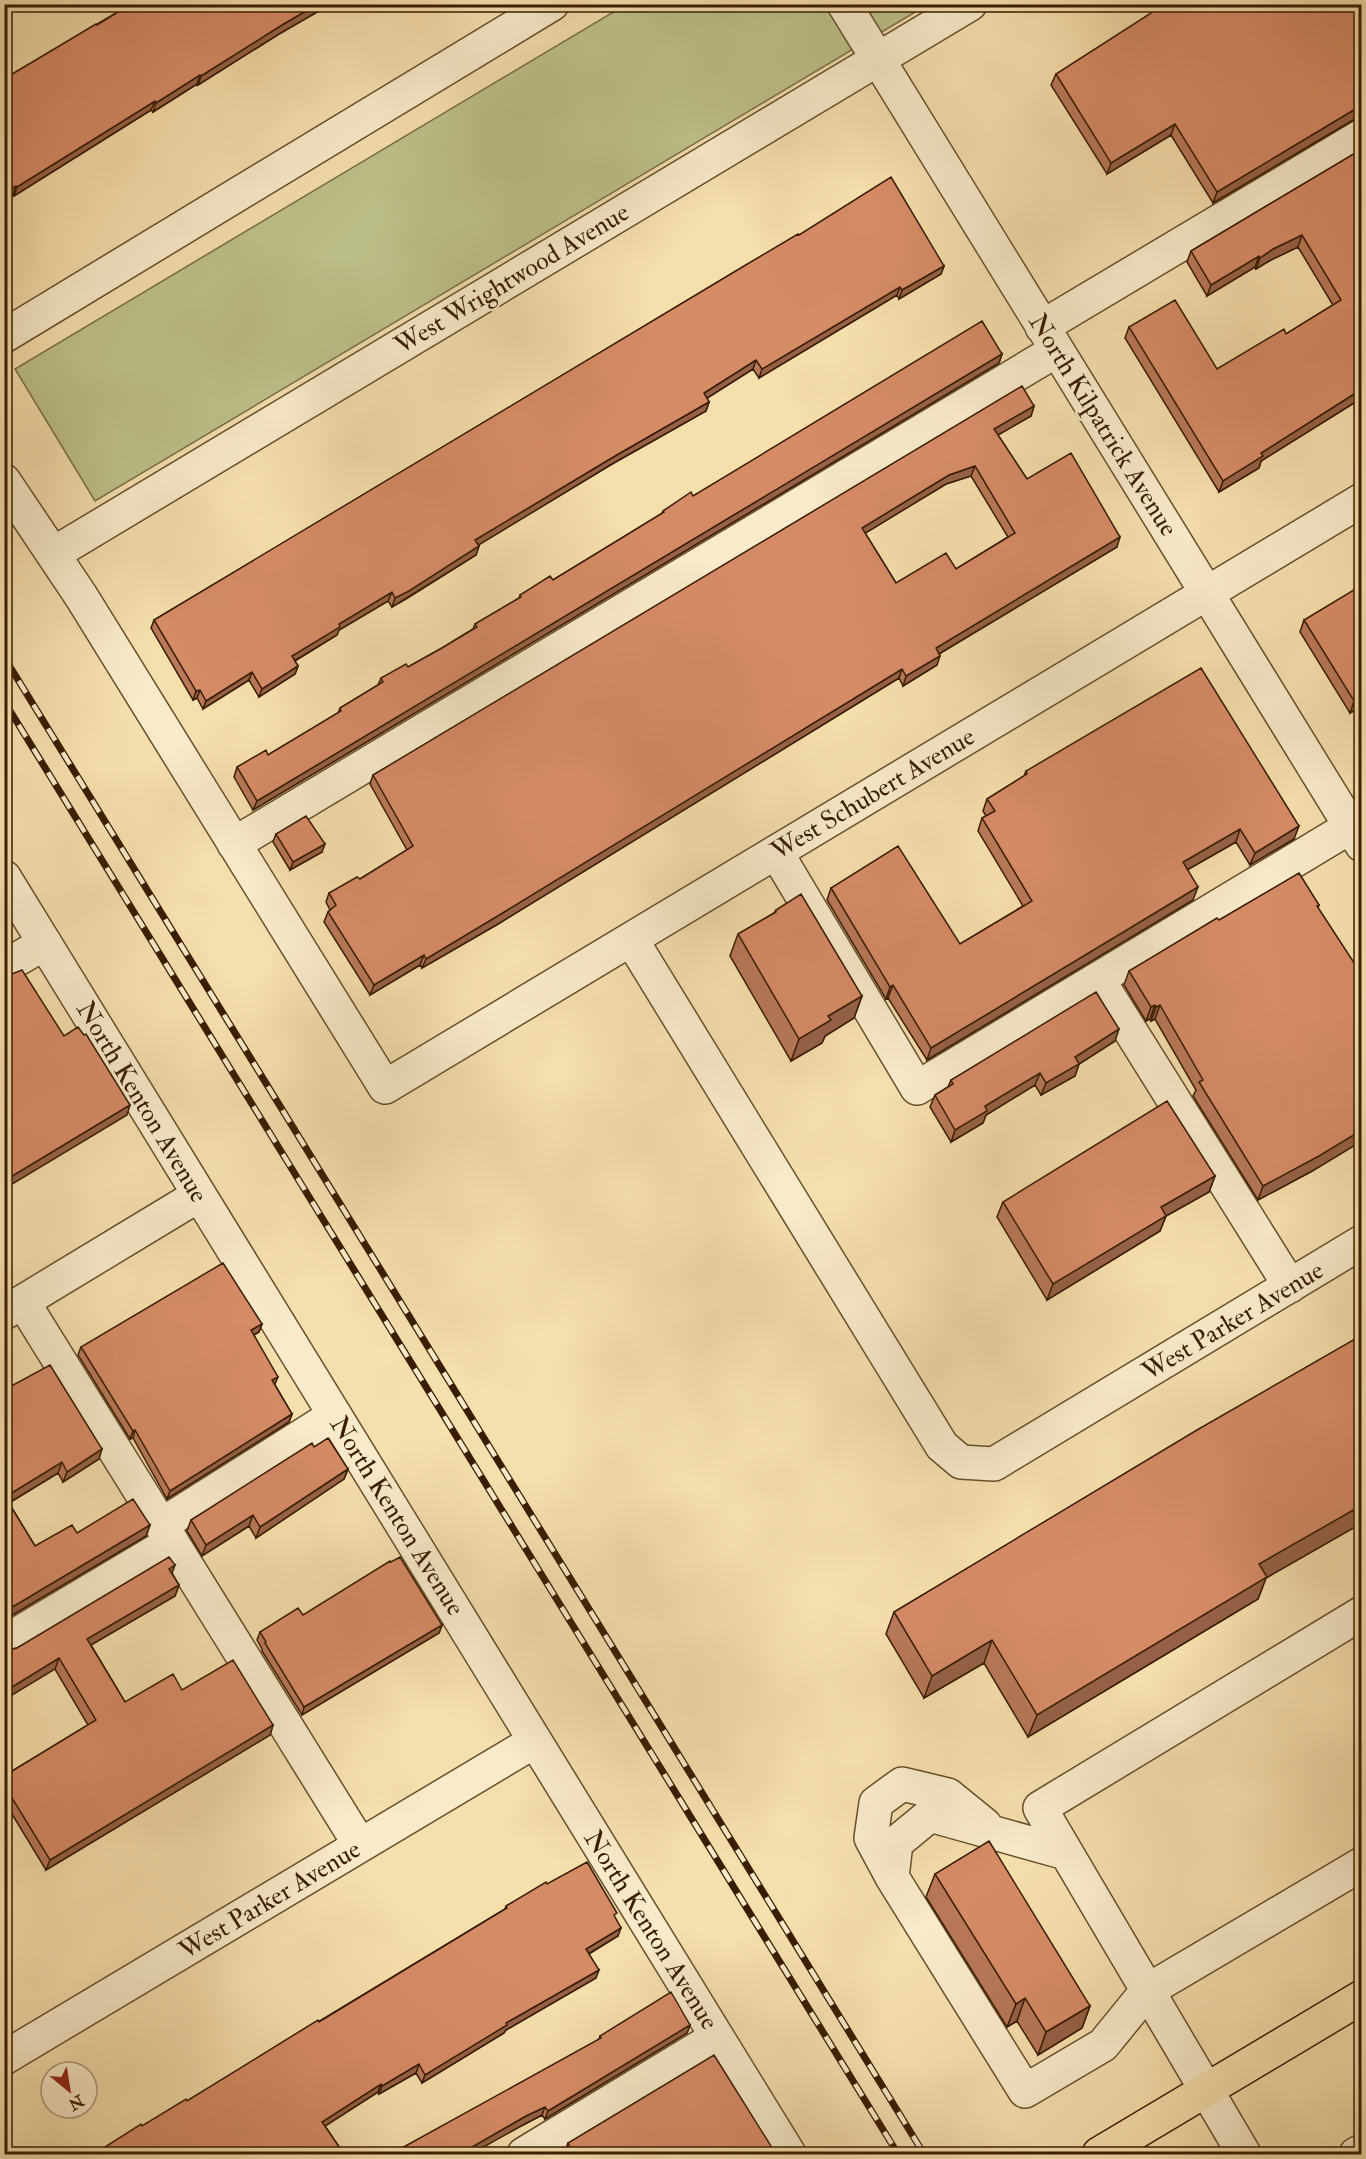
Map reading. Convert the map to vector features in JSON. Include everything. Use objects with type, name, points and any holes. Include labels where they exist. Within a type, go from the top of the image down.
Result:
[{"type":"main road","points":[[1099,2154],[1362,1997]]},
{"type":"street","points":[[4,336],[552,4]]},
{"type":"street","name":"North Kilpatrick Avenue","points":[[844,4],[1356,836]]},
{"type":"street","name":"West Wrightwood Avenue","points":[[53,554],[970,4]]},
{"type":"street","points":[[4,481],[53,554],[234,844],[1050,338],[1362,136]]},
{"type":"street","name":"West Schubert Avenue","points":[[234,844],[385,1087],[1362,500]]},
{"type":"street","points":[[776,852],[917,1088],[1098,979],[1356,836]]},
{"type":"street","name":"North Kenton Avenue","points":[[4,877],[789,2154]]},
{"type":"street","name":"West Parker Avenue","points":[[631,939],[942,1446],[961,1462],[994,1464],[1362,1242]]},
{"type":"street","points":[[4,967],[45,943]]},
{"type":"street","points":[[1098,979],[1290,1286]]},
{"type":"street","points":[[199,1195],[14,1307],[166,1533],[360,1845]]},
{"type":"street","points":[[4,1642],[335,1415]]},
{"type":"street","points":[[1244,2154],[1040,1808],[1362,1613]]},
{"type":"street","name":"West Parker Avenue","points":[[4,2058],[535,1741]]},
{"type":"street","points":[[996,1833],[948,1796],[902,1784],[876,1803],[871,1838],[892,1877],[1025,2091],[1103,2045],[1147,1991],[1362,1863]]},
{"type":"street","points":[[892,1877],[896,1843],[930,1815],[1066,1852]]},
{"type":"street","points":[[524,2154],[717,2037]]},
{"type":"street","points":[[1356,2154],[1362,2151]]},
{"type":"green space","points":[[625,5],[927,5],[95,501],[15,369]]},
{"type":"building","points":[[131,4],[318,4],[4,193],[4,79]]},
{"type":"building","points":[[1165,4],[1362,4],[1362,107],[1217,192],[1175,124],[1111,163],[1056,74]]},
{"type":"building","points":[[1362,149],[1362,389],[1261,453],[1263,456],[1223,481],[1129,327],[1175,300],[1217,369],[1284,329],[1286,334],[1341,300],[1302,235],[1260,258],[1259,256],[1211,285],[1191,251]]},
{"type":"building","points":[[891,177],[944,266],[902,290],[900,287],[762,369],[756,360],[704,393],[709,402],[475,540],[479,546],[409,591],[395,598],[392,592],[339,624],[340,627],[292,656],[298,666],[262,689],[252,672],[206,701],[200,690],[196,691],[154,620],[799,235]]},
{"type":"building","points":[[982,321],[1002,354],[257,801],[237,767],[266,750],[268,755],[341,711],[340,708],[383,682],[381,678],[406,664],[408,667],[442,648],[477,627],[475,624],[521,597],[520,595],[550,576],[553,580],[664,512],[691,492],[693,496]]},
{"type":"building","points":[[1022,386],[1034,406],[994,429],[1027,479],[1071,453],[1120,537],[936,648],[940,656],[906,676],[902,669],[426,959],[424,955],[374,985],[328,912],[336,905],[329,893],[357,877],[360,879],[413,846],[373,775]],"holes":[[[975,466],[1015,533],[956,569],[946,553],[896,583],[862,528],[949,475]]]},
{"type":"building","points":[[1362,585],[1362,697],[1354,701],[1304,620]]},
{"type":"building","points":[[1201,668],[1299,826],[1255,853],[1240,829],[1183,862],[1198,887],[931,1048],[893,985],[890,987],[831,888],[898,846],[960,944],[1032,901],[982,818],[995,811],[987,799],[1027,774],[1026,771]]},
{"type":"building","points":[[306,816],[325,844],[293,862],[276,834]]},
{"type":"building","points":[[1299,873],[1319,905],[1317,906],[1362,975],[1362,1130],[1263,1186],[1199,1082],[1203,1080],[1160,1005],[1151,1007],[1129,971],[1217,918],[1219,920]]},
{"type":"building","points":[[801,894],[862,996],[828,1016],[831,1020],[799,1039],[738,934]]},
{"type":"building","points":[[4,919],[9,926],[4,929]]},
{"type":"building","points":[[22,970],[64,1036],[78,1027],[84,1035],[86,1034],[130,1105],[4,1181],[4,975]]},
{"type":"building","points":[[1096,992],[1119,1029],[1075,1057],[1079,1064],[1046,1083],[1040,1073],[985,1106],[987,1111],[955,1130],[935,1095],[953,1084],[951,1080]]},
{"type":"building","points":[[1167,1101],[1215,1176],[1161,1207],[1166,1216],[1053,1284],[1003,1202]]},
{"type":"building","points":[[223,1263],[262,1324],[251,1330],[278,1377],[272,1380],[292,1414],[170,1491],[135,1430],[133,1431],[81,1347]]},
{"type":"building","points":[[1362,1335],[1362,1505],[1259,1564],[1267,1577],[1037,1715],[992,1640],[932,1676],[894,1612],[1197,1430]]},
{"type":"building","points":[[50,1365],[102,1449],[67,1472],[62,1462],[5,1497],[35,1546],[72,1525],[77,1533],[133,1499],[150,1525],[4,1612],[4,1390]]},
{"type":"building","points":[[328,1438],[348,1469],[260,1527],[253,1515],[206,1545],[191,1520],[312,1443],[314,1447]]},
{"type":"building","points":[[169,1557],[175,1565],[169,1569],[179,1585],[87,1639],[125,1702],[173,1674],[182,1690],[233,1660],[273,1725],[50,1860],[4,1785],[4,1776],[96,1720],[59,1658],[4,1692],[4,1650],[17,1648]]},
{"type":"building","points":[[400,1557],[442,1625],[304,1707],[260,1632],[298,1608],[303,1615]]},
{"type":"building","points":[[989,1841],[1090,2006],[1046,2032],[1025,1998],[1016,2004],[935,1874]]},
{"type":"building","points":[[587,1862],[617,1913],[614,1915],[621,1928],[586,1949],[599,1970],[506,2023],[507,2025],[425,2075],[419,2064],[382,2086],[381,2084],[322,2122],[344,2154],[301,2154],[296,2147],[284,2154],[98,2154],[104,2151],[102,2149],[141,2124],[142,2126],[186,2099],[187,2101],[507,1908],[506,1906],[546,1882],[547,1884]]},
{"type":"building","points":[[671,1992],[690,2025],[548,2111],[545,2107],[526,2116],[460,2154],[391,2154],[601,2038],[600,2036]]},
{"type":"building","points":[[714,2055],[776,2154],[574,2154],[568,2143]]},
{"type":"railway","points":[[4,657],[924,2154]]},
{"type":"railway","points":[[4,701],[898,2154]]}]
